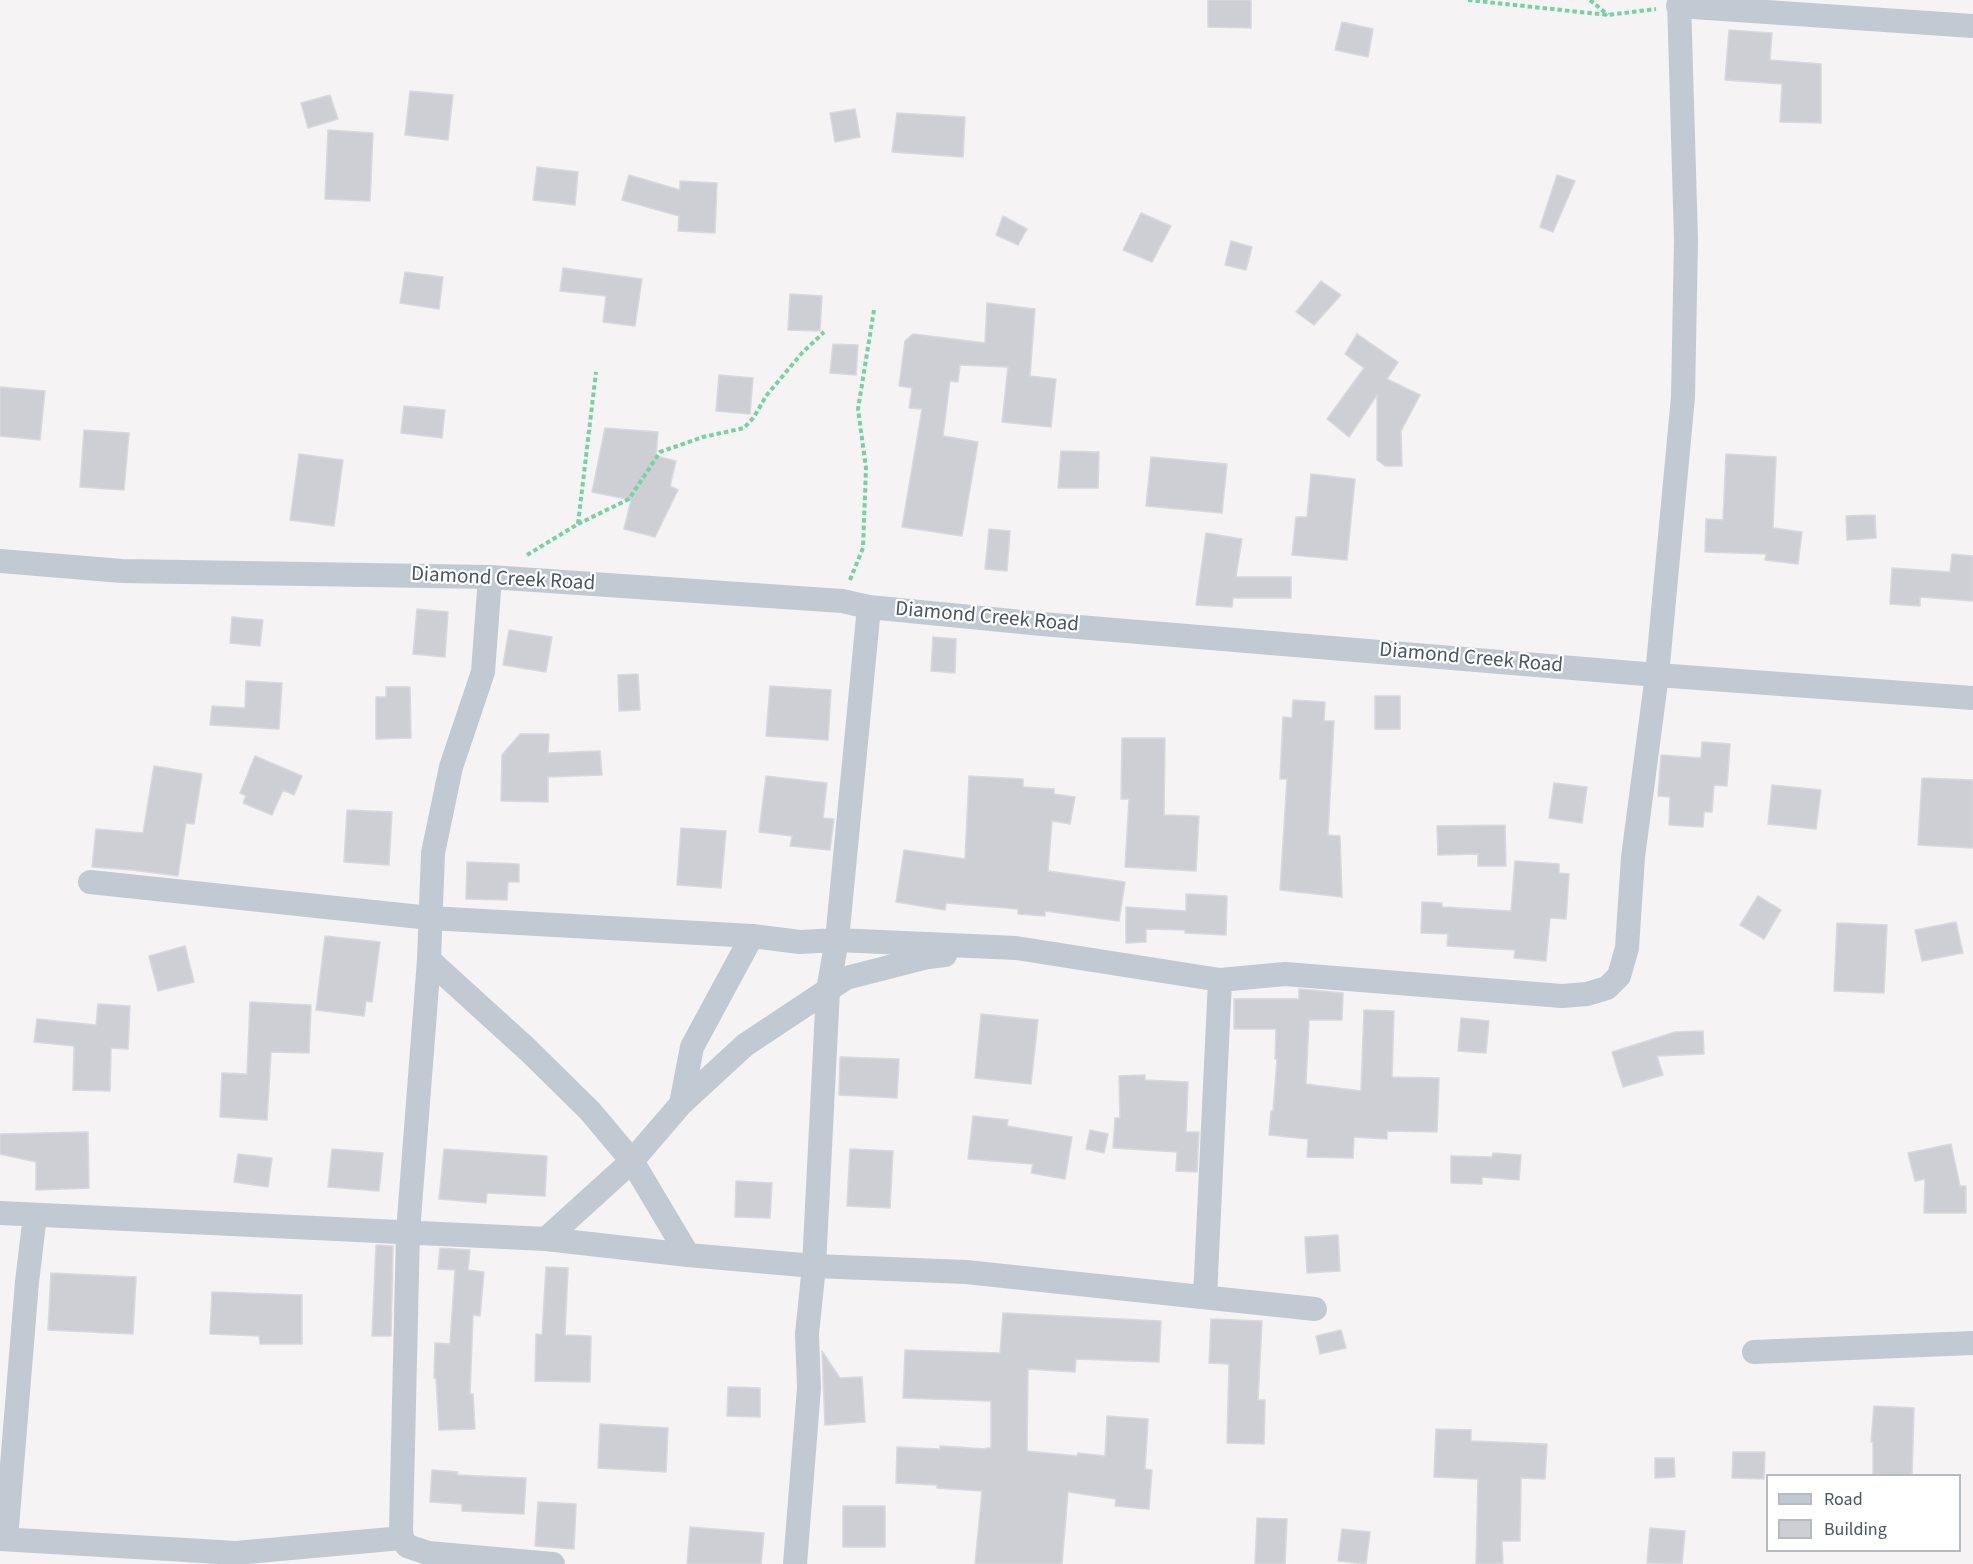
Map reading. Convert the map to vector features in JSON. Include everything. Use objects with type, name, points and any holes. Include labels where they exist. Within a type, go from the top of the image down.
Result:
[{"type":"street","points":[[90,882],[430,918],[752,936],[800,942],[837,940],[1016,948],[1220,980],[1285,974],[1562,996],[1587,994],[1607,988],[1619,976],[1627,948],[1638,805],[1656,675],[1683,397],[1686,240],[1678,3],[1973,26]]},
{"type":"street","name":"Diamond Creek Road","points":[[0,561],[122,571],[490,577],[842,601],[869,607],[1042,624],[1656,675],[1973,698]]},
{"type":"street","points":[[490,577],[483,672],[451,767],[433,853],[429,960],[408,1232],[402,1538],[407,1546],[428,1553],[553,1564]]},
{"type":"street","points":[[795,1564],[809,1388],[807,1334],[814,1266],[828,990],[837,940],[869,607]]},
{"type":"street","points":[[681,1104],[692,1047],[752,936]]},
{"type":"street","points":[[546,1239],[632,1161],[681,1104],[745,1046],[846,978],[928,957],[1016,948]]},
{"type":"street","points":[[429,960],[528,1050],[590,1111],[632,1161],[688,1255]]},
{"type":"street","points":[[1205,1297],[1220,980]]},
{"type":"street","points":[[0,1213],[546,1239],[814,1266],[966,1272],[1315,1309]]},
{"type":"street","points":[[35,1215],[3,1539],[236,1553],[402,1538]]},
{"type":"street","points":[[1754,1352],[1973,1344]]},
{"type":"path","points":[[1468,0],[1608,15],[1678,3]]},
{"type":"path","points":[[1590,0],[1608,15]]},
{"type":"path","points":[[842,601],[863,548],[866,468],[858,409],[874,310]]},
{"type":"path","points":[[490,577],[578,524],[629,499],[660,452],[703,437],[744,428],[754,417],[766,396],[801,353],[824,333]]},
{"type":"path","points":[[578,524],[596,372]]},
{"type":"building","points":[[1208,0],[1251,0],[1251,28],[1208,27]]},
{"type":"building","points":[[1342,22],[1373,29],[1368,57],[1335,50]]},
{"type":"building","points":[[1729,30],[1772,33],[1770,60],[1821,64],[1821,123],[1780,122],[1782,84],[1725,80]]},
{"type":"building","points":[[410,91],[453,95],[448,140],[405,135]]},
{"type":"building","points":[[330,95],[338,119],[308,128],[301,103]]},
{"type":"building","points":[[855,109],[860,137],[835,142],[830,113]]},
{"type":"building","points":[[897,113],[965,117],[963,157],[892,152]]},
{"type":"building","points":[[328,130],[373,133],[370,201],[325,199]]},
{"type":"building","points":[[537,167],[578,172],[575,205],[533,200]]},
{"type":"building","points":[[629,175],[680,190],[680,181],[717,183],[715,233],[678,231],[679,216],[622,200]]},
{"type":"building","points":[[1557,175],[1575,181],[1553,232],[1540,227]]},
{"type":"building","points":[[1141,213],[1171,226],[1152,262],[1123,250]]},
{"type":"building","points":[[1003,216],[1027,229],[1018,245],[996,235]]},
{"type":"building","points":[[1231,241],[1252,247],[1246,270],[1225,265]]},
{"type":"building","points":[[563,268],[642,279],[635,326],[603,322],[606,296],[560,291]]},
{"type":"building","points":[[405,272],[443,277],[439,309],[400,303]]},
{"type":"building","points":[[1321,281],[1341,295],[1314,325],[1296,312]]},
{"type":"building","points":[[790,294],[822,296],[820,331],[788,330]]},
{"type":"building","points":[[987,303],[1035,309],[1030,376],[1056,379],[1051,427],[1002,422],[1008,367],[960,365],[958,382],[950,381],[943,436],[978,442],[962,536],[902,527],[922,409],[909,408],[912,388],[899,386],[905,341],[913,334],[985,343]]},
{"type":"building","points":[[1357,334],[1398,362],[1387,379],[1420,395],[1401,431],[1402,466],[1385,466],[1377,460],[1377,395],[1349,437],[1327,419],[1364,368],[1345,354]]},
{"type":"building","points":[[833,344],[858,345],[856,375],[830,373]]},
{"type":"building","points":[[719,375],[753,378],[750,414],[716,411]]},
{"type":"building","points":[[0,387],[45,391],[40,440],[0,436]]},
{"type":"building","points":[[404,406],[445,410],[442,438],[401,433]]},
{"type":"building","points":[[605,428],[658,432],[656,456],[676,461],[670,486],[678,490],[655,537],[624,529],[631,500],[592,492]]},
{"type":"building","points":[[84,430],[129,433],[124,490],[80,487]]},
{"type":"building","points":[[1061,451],[1099,452],[1098,488],[1058,488]]},
{"type":"building","points":[[299,454],[343,460],[334,526],[290,520]]},
{"type":"building","points":[[1726,454],[1776,457],[1773,528],[1802,532],[1798,564],[1765,560],[1766,554],[1705,552],[1706,519],[1723,520]]},
{"type":"building","points":[[1151,457],[1227,464],[1222,513],[1146,506]]},
{"type":"building","points":[[1311,474],[1355,479],[1347,560],[1292,555],[1296,517],[1307,517]]},
{"type":"building","points":[[1875,515],[1876,538],[1847,540],[1846,516]]},
{"type":"building","points":[[989,529],[1010,531],[1007,571],[985,569]]},
{"type":"building","points":[[1206,533],[1242,539],[1236,577],[1291,577],[1291,598],[1233,598],[1232,607],[1196,605]]},
{"type":"building","points":[[1952,554],[1973,556],[1973,601],[1920,597],[1920,606],[1890,604],[1892,568],[1950,572]]},
{"type":"building","points":[[417,609],[448,612],[445,657],[413,654]]},
{"type":"building","points":[[232,617],[263,620],[260,646],[230,643]]},
{"type":"building","points":[[509,630],[552,637],[546,672],[503,665]]},
{"type":"building","points":[[933,637],[956,639],[955,673],[931,671]]},
{"type":"building","points":[[638,674],[640,710],[619,711],[618,675]]},
{"type":"building","points":[[246,681],[282,683],[279,729],[210,725],[212,706],[245,708]]},
{"type":"building","points":[[770,686],[831,690],[828,740],[766,736]]},
{"type":"building","points":[[386,687],[410,687],[411,738],[376,739],[376,697],[386,697]]},
{"type":"building","points":[[1375,696],[1400,696],[1400,729],[1375,729]]},
{"type":"building","points":[[1293,700],[1325,702],[1324,721],[1334,721],[1328,835],[1340,836],[1342,897],[1280,890],[1287,779],[1280,779],[1283,717],[1292,718]]},
{"type":"building","points":[[520,734],[549,734],[548,753],[600,751],[602,775],[548,777],[548,802],[501,801],[502,755]]},
{"type":"building","points":[[1122,738],[1165,738],[1164,815],[1199,816],[1196,871],[1125,867],[1129,799],[1121,799]]},
{"type":"building","points":[[1702,742],[1730,744],[1727,786],[1714,785],[1712,812],[1704,812],[1703,827],[1669,825],[1670,797],[1658,796],[1661,755],[1701,758]]},
{"type":"building","points":[[255,756],[302,776],[294,795],[283,790],[272,815],[243,803],[246,796],[240,793]]},
{"type":"building","points":[[154,766],[202,774],[194,824],[186,823],[178,876],[92,867],[96,829],[143,833]]},
{"type":"building","points":[[766,776],[827,783],[823,818],[834,819],[830,850],[790,846],[792,836],[759,832]]},
{"type":"building","points":[[969,776],[1023,779],[1023,787],[1054,789],[1054,794],[1075,797],[1070,824],[1052,821],[1048,871],[1125,882],[1119,921],[1045,911],[1045,916],[1018,914],[1018,909],[946,903],[945,910],[896,902],[904,850],[965,859]]},
{"type":"building","points":[[1922,778],[1973,780],[1973,848],[1918,845]]},
{"type":"building","points":[[1554,783],[1587,787],[1582,823],[1549,818]]},
{"type":"building","points":[[1772,785],[1821,790],[1816,829],[1768,824]]},
{"type":"building","points":[[347,810],[392,812],[389,865],[344,862]]},
{"type":"building","points":[[1505,825],[1506,866],[1478,866],[1478,854],[1438,855],[1437,826]]},
{"type":"building","points":[[681,828],[726,831],[721,888],[677,885]]},
{"type":"building","points":[[1515,861],[1559,864],[1559,873],[1569,874],[1566,919],[1550,918],[1546,961],[1514,958],[1515,950],[1447,946],[1448,934],[1421,933],[1422,902],[1442,903],[1442,907],[1511,911]]},
{"type":"building","points":[[467,862],[519,864],[519,882],[508,882],[507,900],[466,899]]},
{"type":"building","points":[[1186,894],[1227,896],[1226,935],[1185,933],[1185,930],[1146,929],[1146,942],[1126,943],[1126,907],[1186,911]]},
{"type":"building","points":[[1758,896],[1781,910],[1764,939],[1740,925]]},
{"type":"building","points":[[1956,922],[1963,953],[1922,961],[1915,930]]},
{"type":"building","points":[[1837,923],[1887,925],[1884,993],[1834,991]]},
{"type":"building","points":[[325,936],[380,942],[372,1002],[366,1001],[364,1016],[316,1010]]},
{"type":"building","points":[[185,946],[194,982],[158,991],[149,956]]},
{"type":"building","points":[[1299,989],[1343,993],[1342,1020],[1309,1020],[1306,1084],[1361,1091],[1364,1010],[1394,1011],[1392,1077],[1439,1078],[1437,1132],[1387,1131],[1387,1139],[1354,1137],[1353,1158],[1307,1157],[1308,1139],[1269,1135],[1277,1059],[1275,1059],[1276,1029],[1234,1029],[1234,999],[1299,999]]},
{"type":"building","points":[[250,1002],[311,1005],[309,1053],[271,1052],[267,1120],[220,1117],[222,1073],[247,1074]]},
{"type":"building","points":[[98,1004],[130,1006],[128,1049],[111,1048],[110,1091],[73,1090],[74,1046],[34,1042],[37,1019],[96,1025]]},
{"type":"building","points":[[981,1014],[1038,1020],[1031,1084],[975,1078]]},
{"type":"building","points":[[1461,1018],[1489,1021],[1486,1053],[1458,1051]]},
{"type":"building","points":[[1703,1031],[1704,1054],[1657,1056],[1663,1075],[1623,1087],[1612,1052],[1675,1032]]},
{"type":"building","points":[[840,1057],[899,1059],[897,1098],[839,1095]]},
{"type":"building","points":[[1145,1075],[1145,1080],[1188,1082],[1186,1132],[1199,1132],[1197,1172],[1176,1171],[1177,1152],[1113,1148],[1115,1118],[1120,1118],[1119,1076]]},
{"type":"building","points":[[973,1116],[1008,1120],[1007,1126],[1072,1137],[1065,1179],[1031,1173],[1033,1164],[968,1159]]},
{"type":"building","points":[[1090,1130],[1108,1134],[1104,1153],[1086,1149]]},
{"type":"building","points":[[88,1132],[89,1188],[36,1190],[36,1162],[0,1154],[0,1134]]},
{"type":"building","points":[[1951,1144],[1960,1186],[1966,1186],[1966,1213],[1924,1213],[1925,1179],[1915,1181],[1908,1153]]},
{"type":"building","points":[[332,1149],[383,1153],[379,1191],[328,1187]]},
{"type":"building","points":[[444,1149],[547,1156],[545,1196],[487,1193],[486,1203],[439,1199]]},
{"type":"building","points":[[850,1149],[893,1151],[890,1208],[847,1206]]},
{"type":"building","points":[[1493,1153],[1521,1155],[1519,1180],[1482,1177],[1482,1184],[1451,1183],[1451,1156],[1492,1157]]},
{"type":"building","points":[[238,1154],[272,1158],[268,1187],[234,1182]]},
{"type":"building","points":[[736,1181],[772,1183],[770,1218],[735,1217]]},
{"type":"building","points":[[1338,1235],[1340,1271],[1307,1273],[1305,1237]]},
{"type":"building","points":[[376,1245],[393,1246],[391,1336],[372,1336]]},
{"type":"building","points":[[440,1248],[470,1250],[468,1270],[484,1272],[480,1316],[473,1315],[470,1394],[473,1394],[475,1429],[439,1430],[436,1378],[434,1378],[435,1343],[450,1344],[455,1270],[438,1269]]},
{"type":"building","points":[[546,1267],[568,1268],[565,1335],[591,1336],[590,1382],[535,1381],[536,1334],[542,1335]]},
{"type":"building","points":[[51,1273],[136,1277],[133,1334],[48,1330]]},
{"type":"building","points":[[212,1292],[302,1295],[302,1344],[260,1344],[259,1336],[210,1334]]},
{"type":"building","points":[[1003,1313],[1161,1321],[1159,1362],[1076,1359],[1075,1372],[1028,1369],[1027,1451],[1105,1456],[1107,1416],[1148,1419],[1145,1469],[1152,1470],[1149,1509],[1115,1506],[1116,1499],[1068,1492],[1062,1564],[975,1564],[982,1491],[937,1488],[937,1485],[896,1483],[897,1447],[991,1448],[991,1401],[903,1398],[905,1350],[1000,1353]]},
{"type":"building","points":[[1211,1319],[1262,1321],[1258,1400],[1265,1400],[1264,1444],[1227,1443],[1229,1364],[1209,1363]]},
{"type":"building","points":[[1341,1330],[1346,1348],[1320,1354],[1316,1336]]},
{"type":"building","points":[[822,1351],[840,1378],[862,1377],[865,1422],[825,1425]]},
{"type":"building","points":[[728,1387],[760,1388],[760,1417],[727,1416]]},
{"type":"building","points":[[1874,1406],[1914,1408],[1912,1474],[1873,1474],[1873,1442],[1871,1442]]},
{"type":"building","points":[[600,1424],[668,1428],[666,1472],[598,1468]]},
{"type":"building","points":[[1436,1429],[1471,1430],[1471,1441],[1547,1444],[1545,1479],[1521,1478],[1520,1541],[1502,1541],[1503,1564],[1476,1564],[1478,1479],[1434,1477]]},
{"type":"building","points":[[1733,1452],[1765,1452],[1764,1479],[1732,1478]]},
{"type":"building","points":[[1655,1458],[1674,1458],[1675,1477],[1655,1478]]},
{"type":"building","points":[[432,1470],[458,1472],[457,1475],[526,1478],[524,1514],[462,1511],[462,1504],[430,1502]]},
{"type":"building","points":[[538,1502],[576,1504],[574,1549],[535,1546]]},
{"type":"building","points":[[843,1506],[885,1506],[885,1547],[843,1547]]},
{"type":"building","points":[[1257,1518],[1287,1519],[1285,1564],[1255,1564]]},
{"type":"building","points":[[690,1527],[764,1533],[761,1564],[687,1564]]},
{"type":"building","points":[[1650,1528],[1685,1531],[1682,1564],[1647,1563]]},
{"type":"building","points":[[1342,1529],[1370,1532],[1366,1564],[1338,1561]]}]
